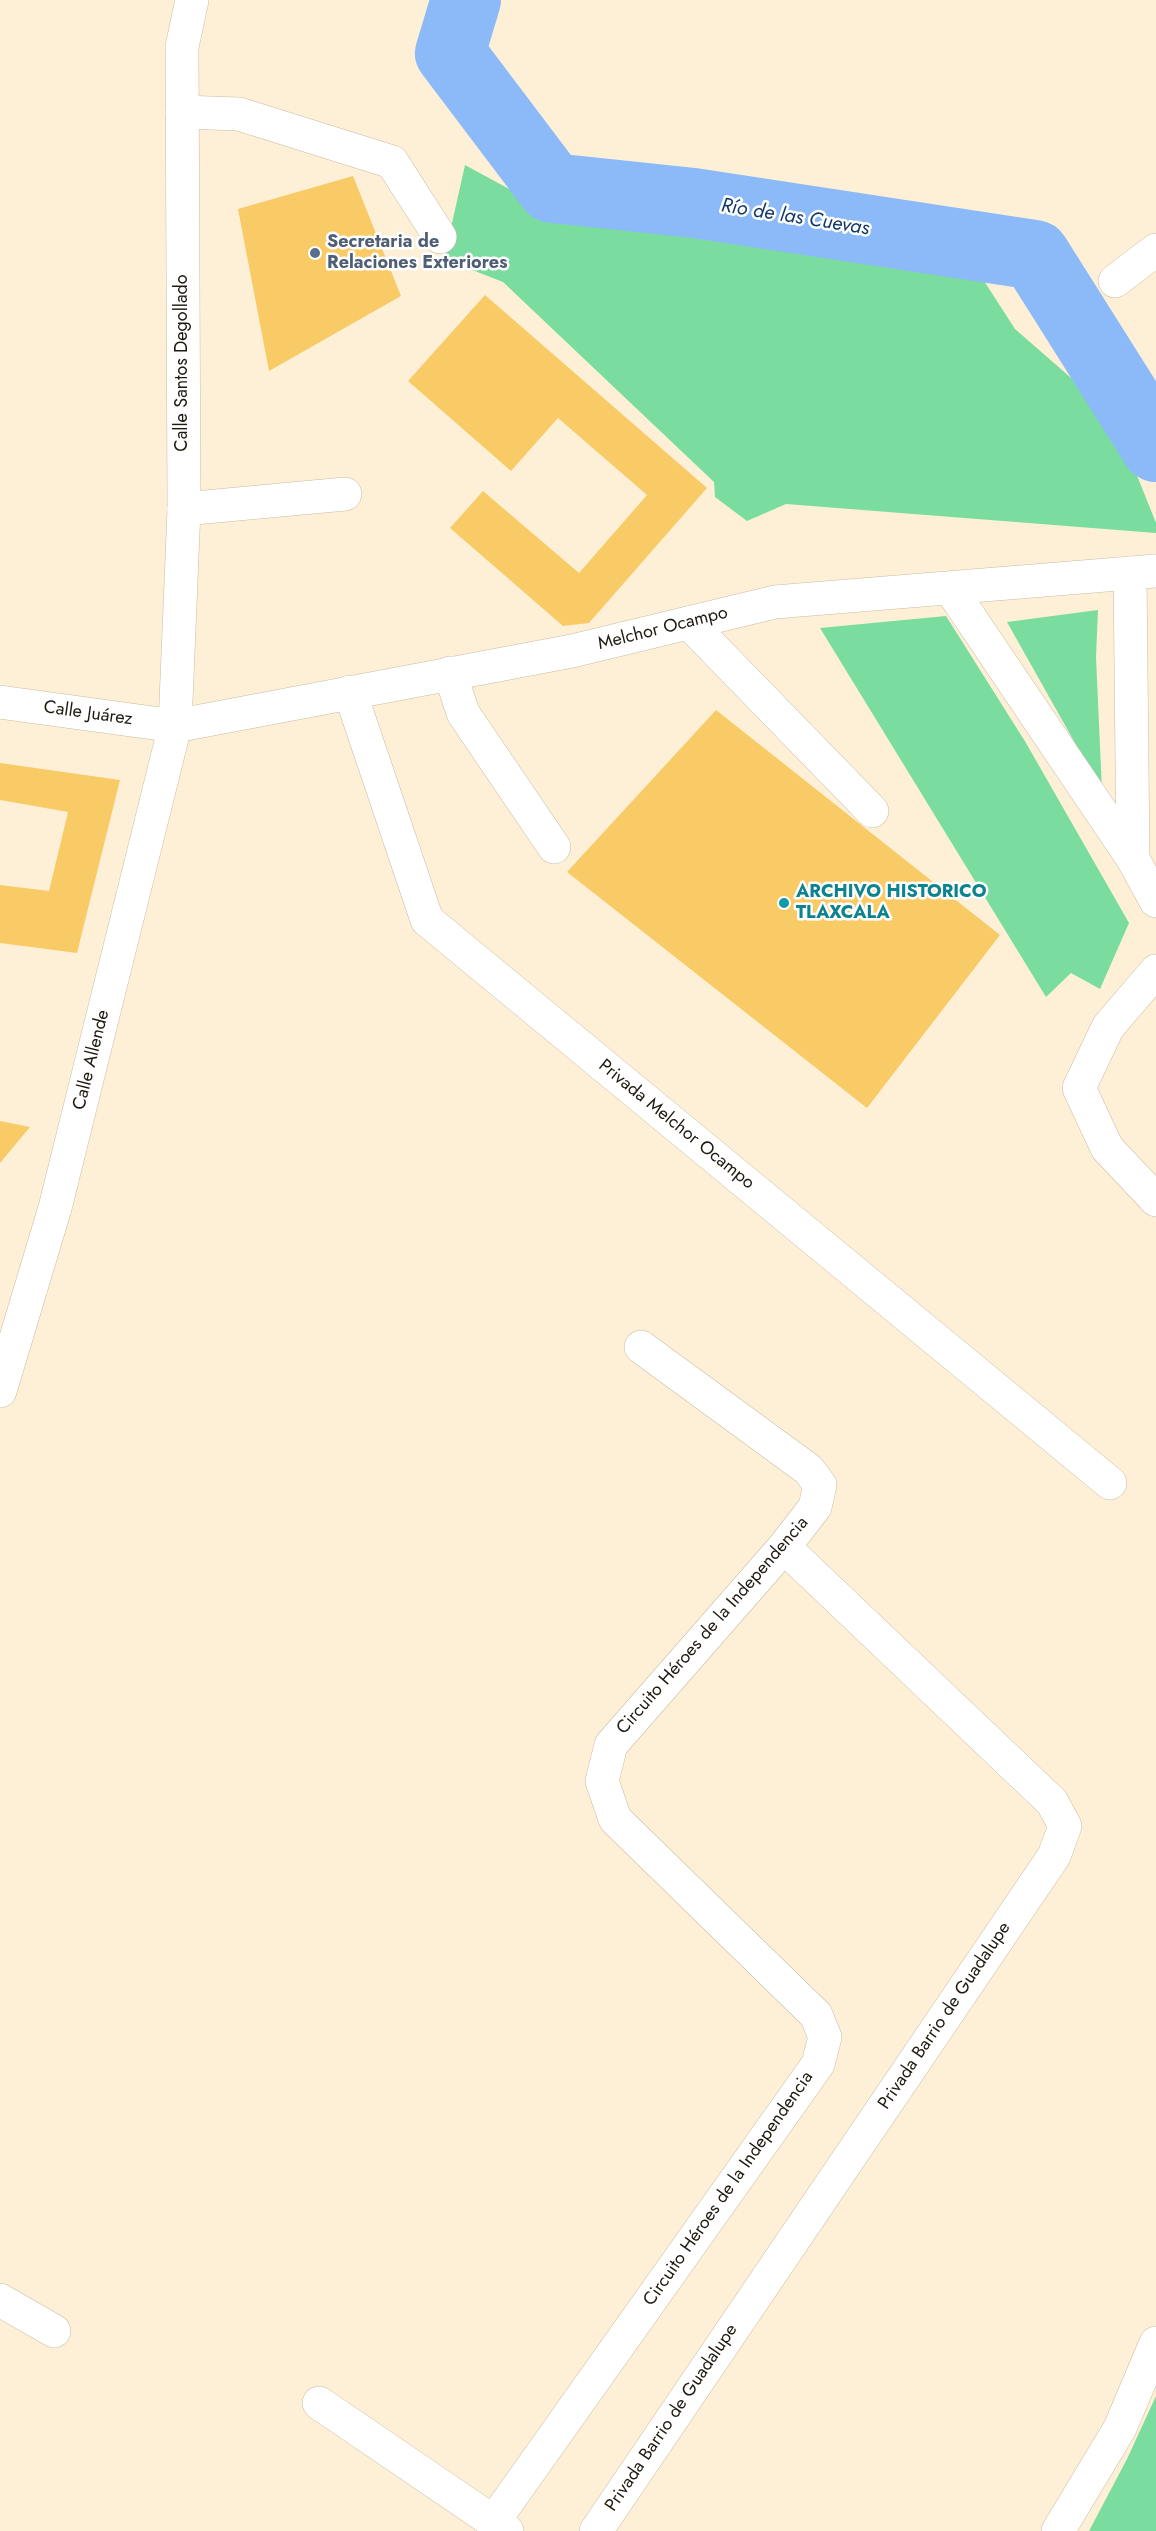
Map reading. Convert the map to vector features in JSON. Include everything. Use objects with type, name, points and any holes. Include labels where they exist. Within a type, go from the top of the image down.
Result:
[{"type":"street","name":"Calle Santos Degollado","points":[[175,726],[184,509],[182,47],[192,0]]},
{"type":"street","points":[[183,112],[239,114],[392,162],[440,237]]},
{"type":"street","points":[[1115,281],[1156,250]]},
{"type":"street","points":[[184,509],[345,494]]},
{"type":"street","points":[[1133,859],[1143,572]]},
{"type":"street","name":"Melchor Ocampo","points":[[175,726],[572,651],[775,602],[1143,572]]},
{"type":"street","points":[[950,588],[1133,859],[1156,901]]},
{"type":"street","points":[[689,623],[872,811]]},
{"type":"street","points":[[450,673],[464,713],[554,847]]},
{"type":"street","name":"Privada Melchor Ocampo","points":[[350,692],[427,920],[1110,1483]]},
{"type":"street","name":"Calle Juárez","points":[[0,702],[175,726]]},
{"type":"street","name":"Calle Allende","points":[[0,1391],[55,1208],[175,726]]},
{"type":"street","points":[[1156,970],[1108,1027],[1079,1088],[1107,1148],[1156,1200]]},
{"type":"street","name":"Circuito Héroes de la Independencia","points":[[500,2526],[818,2064],[825,2037],[816,2015],[615,1820],[602,1782],[610,1745],[784,1547],[815,1507],[820,1485],[809,1470],[641,1347]]},
{"type":"street","name":"Privada Barrio de Guadalupe","points":[[596,2531],[1054,1856],[1065,1826],[1052,1802],[784,1547]]},
{"type":"street","points":[[0,2300],[54,2331]]},
{"type":"street","points":[[1058,2531],[1120,2428],[1156,2343]]},
{"type":"street","points":[[319,2403],[500,2526]]},
{"type":"green space","points":[[465,165],[544,208],[785,226],[806,242],[890,245],[966,253],[1015,329],[1078,384],[1134,468],[1156,523],[1156,533],[786,504],[747,521],[715,497],[714,482],[503,282],[444,259]]},
{"type":"green space","points":[[1098,610],[1096,657],[1102,791],[1007,622]]},
{"type":"green space","points":[[946,616],[1026,743],[1129,923],[1100,989],[1071,973],[1046,997],[820,628]]},
{"type":"green space","points":[[1156,2396],[1156,2531],[1089,2531],[1127,2459]]},
{"type":"building","name":"Secretaria de Relaciones Exteriores","points":[[353,176],[401,296],[269,371],[238,209]]},
{"type":"building","points":[[485,295],[707,488],[589,623],[563,626],[450,528],[483,491],[579,573],[647,495],[558,418],[511,471],[408,381]]},
{"type":"building","name":"ARCHIVO HISTORICO TLAXCALA","points":[[716,710],[1000,935],[867,1108],[567,872]]},
{"type":"building","points":[[0,763],[120,780],[77,953],[0,943],[0,885],[49,891],[68,812],[0,800]]},
{"type":"building","points":[[0,1121],[30,1127],[0,1163]]},
{"type":"waterway","name":"Río de las Cuevas","points":[[466,0],[450,53],[552,188],[694,203],[1035,255],[1156,447]]},
{"type":"place","name":"Secretaria de Relaciones Exteriores","points":[[315,253]]},
{"type":"place","name":"ARCHIVO HISTORICO TLAXCALA","points":[[784,903]]}]
